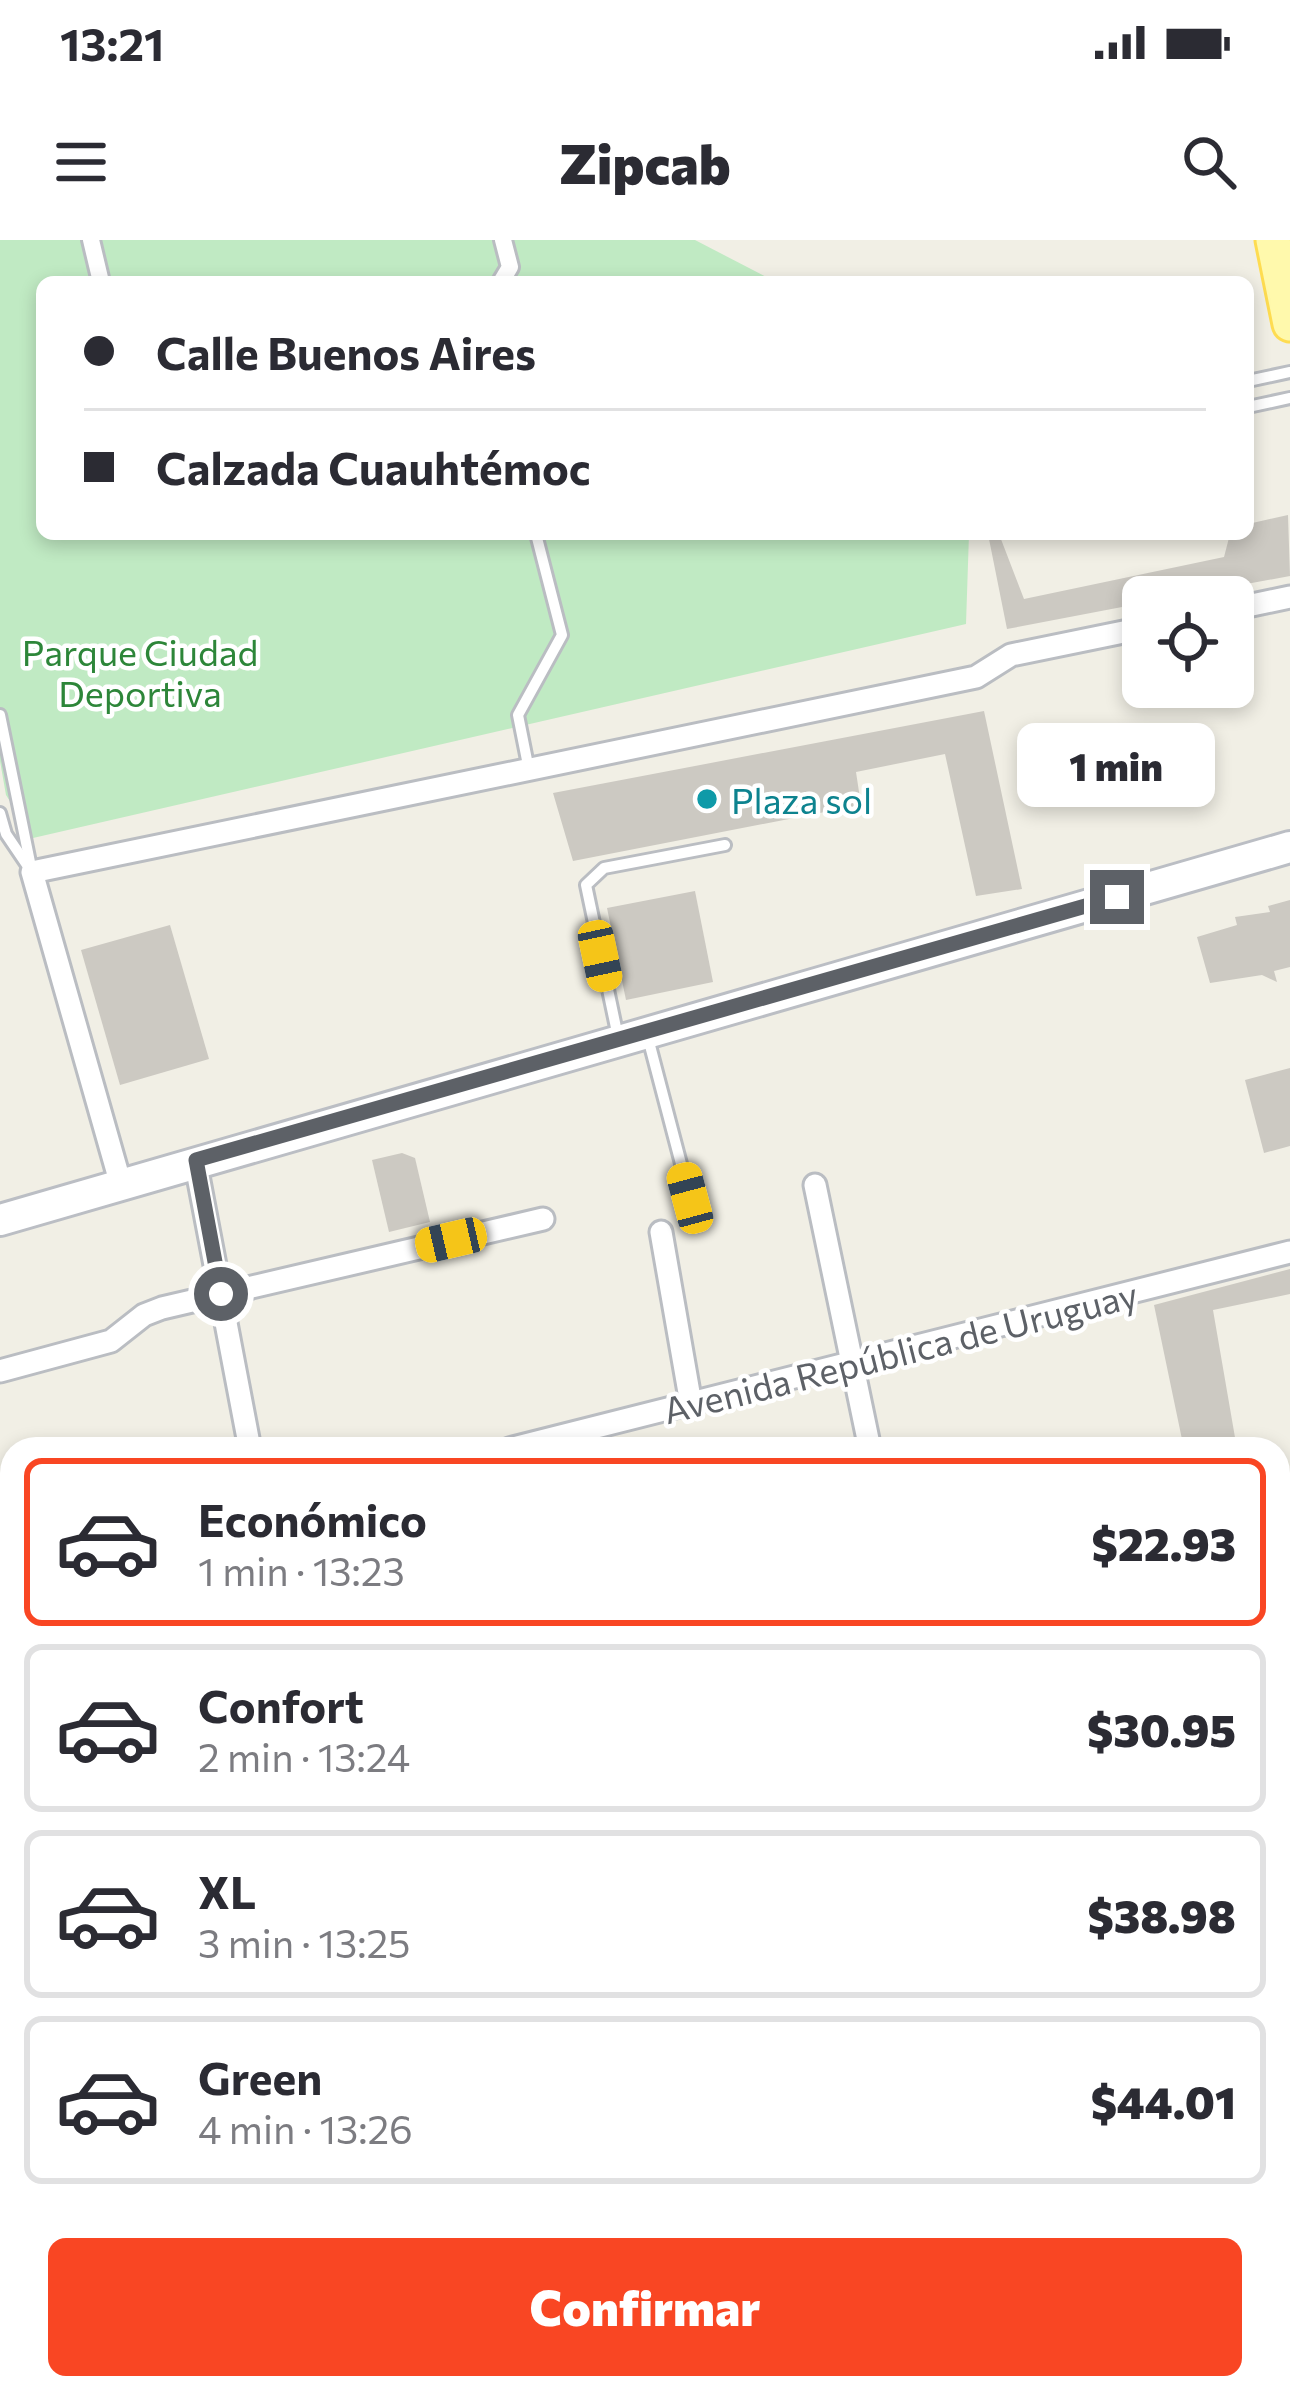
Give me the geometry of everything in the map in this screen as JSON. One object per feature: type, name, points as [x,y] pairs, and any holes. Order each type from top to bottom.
[{"type":"main road","points":[[1273,240],[1290,324]]},
{"type":"main road","points":[[0,1220],[1290,847]]},
{"type":"street","points":[[91,240],[100,276]]},
{"type":"street","points":[[503,240],[510,267],[505,276]]},
{"type":"street","points":[[1254,605],[1290,598]]},
{"type":"street","points":[[121,1185],[32,872],[976,677],[1011,655],[1122,632]]},
{"type":"street","points":[[196,1160],[248,1437]]},
{"type":"street","points":[[815,1185],[868,1437]]},
{"type":"street","points":[[0,1371],[111,1341],[144,1315],[543,1219]]},
{"type":"street","points":[[662,1232],[691,1404]]},
{"type":"street","name":"Avenida República de Uruguay","points":[[558,1437],[1290,1252]]},
{"type":"lane","points":[[1254,380],[1290,372]]},
{"type":"lane","points":[[1254,406],[1290,398]]},
{"type":"lane","points":[[529,770],[518,715],[562,635],[538,540]]},
{"type":"lane","points":[[0,716],[32,872]]},
{"type":"lane","points":[[0,813],[6,834],[32,872]]},
{"type":"lane","points":[[690,1198],[586,885],[604,868],[725,845]]},
{"type":"green space","name":"Parque Ciudad Deportiva","points":[[0,240],[695,240],[764,276],[36,276],[36,540],[969,540],[966,624],[33,838],[6,795],[0,761]]},
{"type":"building","points":[[1288,515],[1290,576],[1254,583],[1254,576],[1134,576],[1224,557],[1228,540],[1254,540],[1254,523]]},
{"type":"building","points":[[989,540],[1001,540],[1024,599],[1122,578],[1122,607],[1007,629]]},
{"type":"building","name":"Plaza sol","points":[[984,711],[1022,889],[976,896],[945,754],[856,772],[861,805],[573,861],[553,793]]},
{"type":"building","points":[[695,891],[713,982],[626,1000],[607,908]]},
{"type":"building","points":[[1290,900],[1290,967],[1274,971],[1277,982],[1262,975],[1210,983],[1197,937],[1237,925],[1235,917],[1270,912],[1268,906]]},
{"type":"building","points":[[170,925],[209,1059],[120,1085],[81,950]]},
{"type":"building","points":[[1290,1068],[1290,1146],[1264,1153],[1245,1080]]},
{"type":"building","points":[[402,1153],[415,1158],[430,1222],[389,1232],[372,1160]]},
{"type":"building","points":[[1290,1269],[1290,1294],[1213,1310],[1235,1437],[1182,1437],[1154,1305]]},
{"type":"place","name":"Plaza sol","points":[[707,799]]},
{"type":"route","points":[[221,1294],[196,1160],[1117,897]]}]
